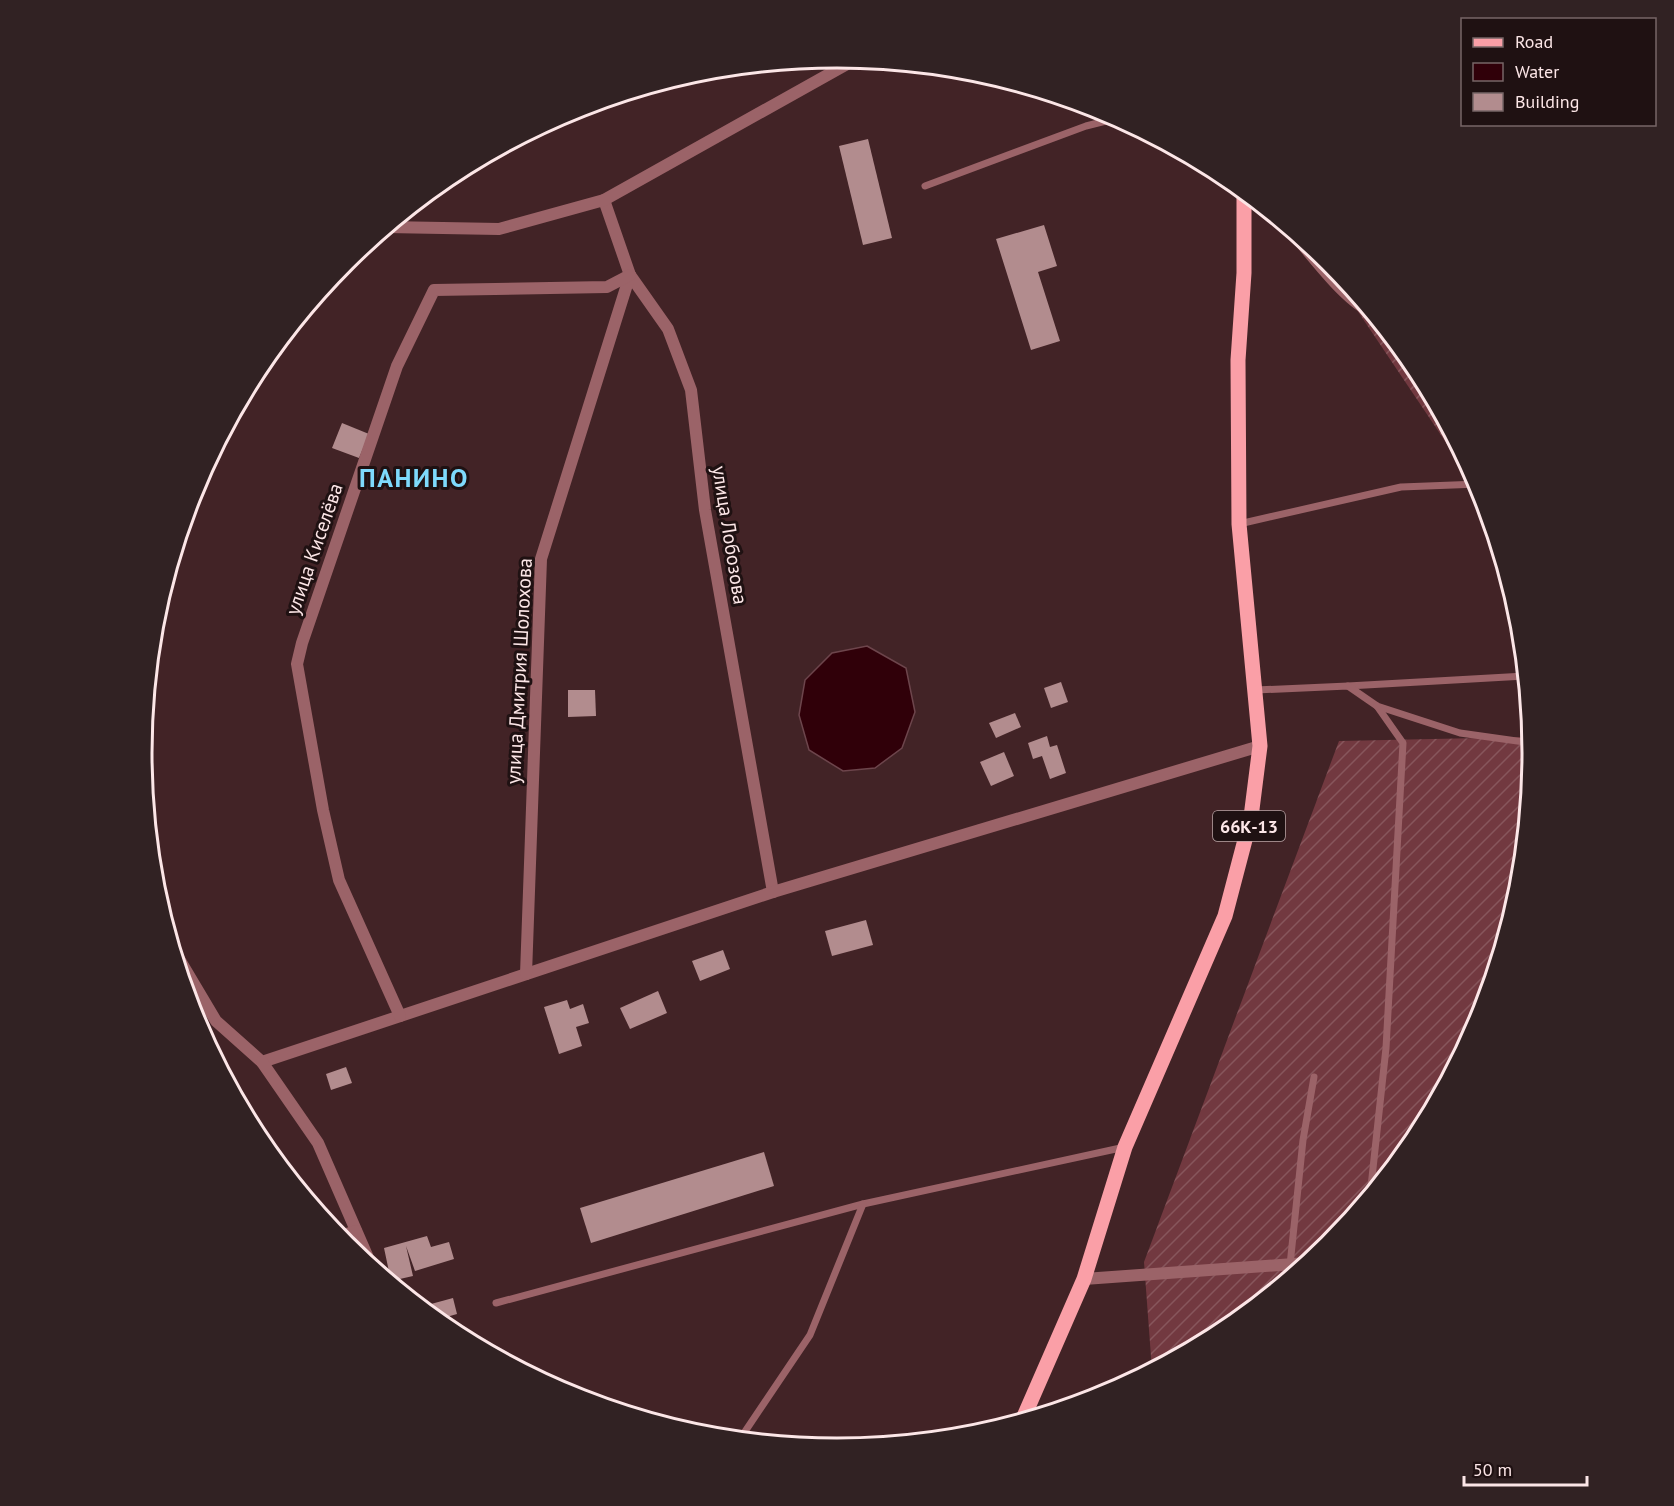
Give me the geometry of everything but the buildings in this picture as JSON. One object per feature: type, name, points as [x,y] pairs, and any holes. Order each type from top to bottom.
[{"type":"main road","name":"66К-13","points":[[1026,1411],[1084,1279],[1125,1147],[1225,916],[1251,817],[1260,746],[1239,524],[1238,360],[1244,273],[1244,202]]},
{"type":"street","points":[[398,227],[499,229],[604,200],[840,68]]},
{"type":"street","name":"улица Лобозова","points":[[604,200],[630,275],[668,329],[692,390],[705,510],[773,892]]},
{"type":"street","name":"улица Дмитрия Шолохова","points":[[526,974],[541,559],[630,275]]},
{"type":"street","name":"улица Киселёва","points":[[400,1016],[339,880],[323,810],[297,664],[302,643],[397,366],[434,290],[607,287],[630,275]]},
{"type":"street","points":[[262,1062],[773,892],[1260,746]]},
{"type":"street","points":[[189,976],[216,1021],[262,1062],[318,1143],[364,1249]]},
{"type":"street","points":[[348,1234],[356,1231]]},
{"type":"street","points":[[1084,1279],[1294,1264]]},
{"type":"lane","points":[[925,186],[1103,122]]},
{"type":"lane","points":[[1318,264],[1352,301]]},
{"type":"lane","points":[[1239,524],[1401,488],[1467,485]]},
{"type":"lane","points":[[1256,690],[1518,676]]},
{"type":"lane","points":[[1348,686],[1377,706],[1460,733],[1522,742]]},
{"type":"lane","points":[[1372,1181],[1386,1048],[1402,743],[1377,706]]},
{"type":"lane","points":[[1290,1264],[1303,1140],[1314,1077]]},
{"type":"lane","points":[[496,1303],[863,1204],[1125,1147]]},
{"type":"lane","points":[[744,1432],[810,1335],[863,1204]]},
{"type":"shaded area","points":[[1348,296],[1407,372],[1431,410],[1453,453]]},
{"type":"shaded area","points":[[1522,737],[1521,798],[1517,842],[1499,930],[1486,973],[1452,1056],[1431,1096],[1381,1170],[1322,1238],[1289,1268],[1218,1323],[1151,1362],[1144,1262],[1339,741]]},
{"type":"water","points":[[867,646],[906,668],[915,712],[902,748],[875,768],[843,771],[809,750],[799,715],[805,680],[832,653]]},
{"type":"district","name":"ПАНИНО","points":[[414,477]]}]
